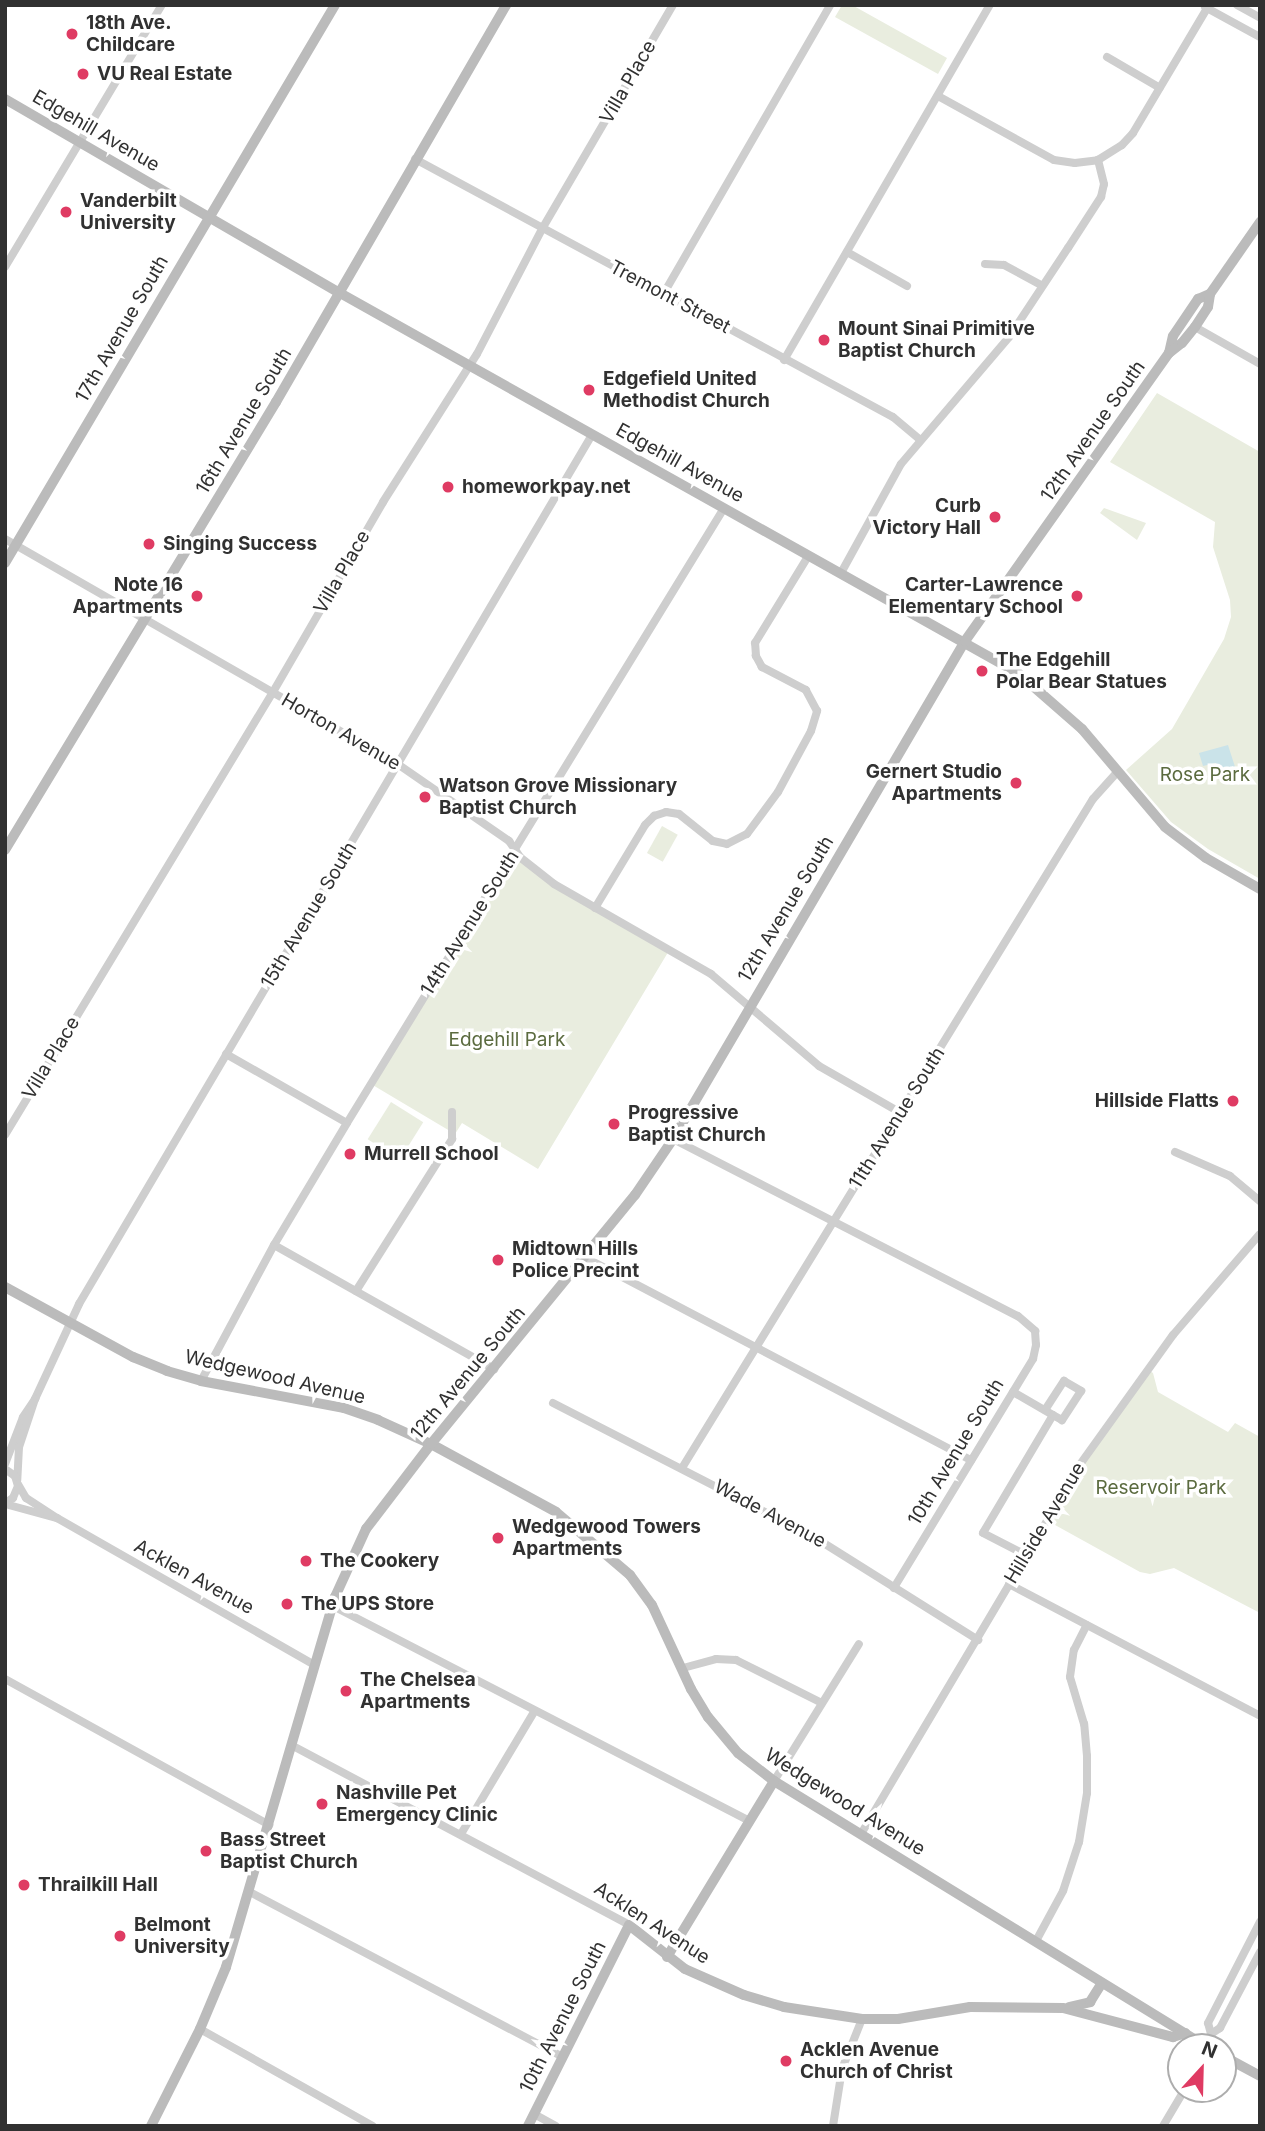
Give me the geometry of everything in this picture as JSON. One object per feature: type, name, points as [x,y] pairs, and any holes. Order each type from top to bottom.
[{"type":"main road","name":"17th Avenue South","points":[[5,563],[10,542],[335,5]]},
{"type":"main road","name":"16th Avenue South","points":[[5,850],[340,293],[506,5]]},
{"type":"main road","name":"Edgehill Avenue","points":[[5,99],[340,293],[1018,673],[1055,702],[1082,729],[1151,813],[1180,839],[1260,888]]},
{"type":"main road","name":"12th Avenue South","points":[[151,2126],[200,2029],[226,1967],[333,1606],[366,1529],[431,1444],[495,1370],[635,1195],[673,1139],[965,641],[1169,353],[1182,344],[1195,327],[1208,307],[1210,294],[1260,222]]},
{"type":"main road","name":"12th Avenue South","points":[[1169,353],[1173,336],[1198,299],[1210,294]]},
{"type":"main road","name":"Wedgewood Avenue","points":[[5,1287],[132,1357],[201,1381],[344,1408],[431,1444],[556,1512],[598,1544],[630,1575],[652,1605],[708,1717],[738,1753],[774,1781],[1183,2033]]},
{"type":"main road","points":[[667,1957],[774,1781]]},
{"type":"main road","name":"Acklen Avenue","points":[[629,1925],[685,1969],[744,1995],[784,2007],[862,2019],[898,2019],[970,2007],[1063,2008],[1167,2035]]},
{"type":"main road","name":"10th Avenue South","points":[[528,2126],[629,1925]]},
{"type":"main road","points":[[1063,2008],[1090,2002],[1102,1983]]},
{"type":"main road","points":[[1237,2064],[1260,2076]]},
{"type":"street","points":[[5,267],[162,5]]},
{"type":"street","name":"Villa Place","points":[[5,1135],[468,364],[542,229],[673,5]]},
{"type":"street","points":[[664,293],[830,5]]},
{"type":"street","points":[[785,360],[989,5]]},
{"type":"street","points":[[1237,5],[1260,18]]},
{"type":"street","points":[[938,96],[1054,160],[1076,163],[1098,160],[1122,145],[1133,133],[1206,6],[1260,37]]},
{"type":"street","points":[[1107,57],[1160,88]]},
{"type":"street","name":"Tremont Street","points":[[415,159],[892,417],[920,440]]},
{"type":"street","points":[[841,573],[901,464],[1009,337],[1101,197],[1104,184],[1098,160]]},
{"type":"street","points":[[847,252],[907,286]]},
{"type":"street","points":[[985,264],[1004,265],[1041,285]]},
{"type":"street","points":[[1195,327],[1260,364]]},
{"type":"street","name":"15th Avenue South","points":[[17,1482],[18,1452],[35,1399],[69,1323],[592,435]]},
{"type":"street","name":"14th Avenue South","points":[[201,1381],[274,1245],[724,508]]},
{"type":"street","name":"Horton Avenue","points":[[10,542],[400,765],[509,841],[521,858],[554,884],[711,974],[819,1066],[901,1113]]},
{"type":"street","points":[[596,908],[645,825],[654,816],[666,812],[679,814],[713,841],[730,844],[750,830],[778,792],[811,731],[817,711],[806,690],[762,667],[756,656],[755,643],[809,555]]},
{"type":"street","name":"11th Avenue South","points":[[682,1468],[1093,799],[1117,772]]},
{"type":"street","points":[[226,1054],[347,1124]]},
{"type":"street","points":[[356,1291],[452,1139],[452,1112]]},
{"type":"street","points":[[673,1139],[832,1222]]},
{"type":"street","points":[[1175,1152],[1230,1176],[1260,1201]]},
{"type":"street","name":"10th Avenue South","points":[[832,1222],[1023,1318],[1035,1331],[1037,1345],[1033,1359],[894,1588]]},
{"type":"street","name":"Hillside Avenue","points":[[861,1834],[1114,1412],[1188,1317],[1260,1234]]},
{"type":"street","points":[[274,1245],[495,1370]]},
{"type":"street","points":[[586,1258],[971,1460]]},
{"type":"street","points":[[1013,1392],[1062,1420],[1081,1391],[1064,1381],[1045,1410]]},
{"type":"street","name":"15th Avenue South","points":[[5,1464],[23,1417],[35,1399]]},
{"type":"street","name":"Wade Avenue","points":[[553,1403],[814,1536],[978,1640]]},
{"type":"street","points":[[1026,1555],[983,1533],[1053,1415]]},
{"type":"street","name":"Acklen Avenue","points":[[5,1469],[26,1498],[57,1518],[315,1665]]},
{"type":"street","points":[[5,1504],[15,1496],[17,1482]]},
{"type":"street","name":"Acklen Avenue","points":[[5,1504],[57,1518]]},
{"type":"street","points":[[1009,1584],[1260,1716]]},
{"type":"street","points":[[333,1606],[749,1822]]},
{"type":"street","points":[[1036,1941],[1063,1891],[1079,1842],[1087,1793],[1084,1724],[1070,1677],[1074,1650],[1087,1625]]},
{"type":"street","points":[[774,1781],[859,1644]]},
{"type":"street","points":[[683,1668],[716,1659],[736,1660],[822,1703]]},
{"type":"street","points":[[5,1679],[269,1825]]},
{"type":"street","points":[[461,1834],[534,1712]]},
{"type":"street","name":"Acklen Avenue","points":[[293,1746],[629,1925]]},
{"type":"street","points":[[248,1891],[563,2057]]},
{"type":"street","points":[[1211,2033],[1208,2023],[1260,1922]]},
{"type":"street","points":[[1212,2033],[1220,2028],[1260,1952]]},
{"type":"street","points":[[833,2126],[842,2068],[862,2019]]},
{"type":"street","points":[[200,2029],[373,2126]]},
{"type":"street","points":[[1163,2126],[1177,2103]]},
{"type":"street","points":[[534,2114],[556,2126]]},
{"type":"green space","points":[[842,5],[852,5],[947,58],[938,74],[835,17]]},
{"type":"green space","name":"Rose Park","points":[[1157,393],[1260,452],[1260,879],[1208,849],[1171,822],[1126,770],[1172,729],[1224,639],[1231,617],[1230,600],[1213,547],[1215,522],[1110,462]]},
{"type":"green space","points":[[1104,508],[1146,523],[1137,540],[1100,513]]},
{"type":"green space","points":[[662,826],[678,835],[663,862],[647,853]]},
{"type":"green space","name":"Edgehill Park","points":[[515,849],[554,884],[670,949],[538,1169],[462,1123],[455,1134],[371,1084]]},
{"type":"green space","points":[[391,1102],[423,1122],[400,1159],[368,1139]]},
{"type":"green space","name":"Reservoir Park","points":[[1147,1369],[1153,1373],[1158,1392],[1228,1432],[1235,1423],[1260,1437],[1260,1613],[1174,1568],[1150,1574],[1140,1572],[1046,1520]]},
{"type":"water","points":[[1228,745],[1237,773],[1219,778],[1216,763],[1203,766],[1199,753]]},
{"type":"place","name":"18th Ave. Childcare","points":[[72,34]]},
{"type":"place","name":"VU Real Estate","points":[[83,74]]},
{"type":"place","name":"Vanderbilt University","points":[[66,212]]},
{"type":"place","name":"Mount Sinai Primitive Baptist Church","points":[[824,340]]},
{"type":"place","name":"Edgefield United Methodist Church","points":[[589,390]]},
{"type":"place","name":"homeworkpay.net","points":[[448,487]]},
{"type":"place","name":"Curb Victory Hall","points":[[995,517]]},
{"type":"place","name":"Singing Success","points":[[149,544]]},
{"type":"place","name":"Note 16 Apartments","points":[[197,596]]},
{"type":"place","name":"Carter-Lawrence Elementary School","points":[[1077,596]]},
{"type":"place","name":"The Edgehill Polar Bear Statues","points":[[982,671]]},
{"type":"place","name":"Gernert Studio Apartments","points":[[1016,783]]},
{"type":"place","name":"Watson Grove Missionary Baptist Church","points":[[425,797]]},
{"type":"place","name":"Hillside Flatts","points":[[1233,1101]]},
{"type":"place","name":"Progressive Baptist Church","points":[[614,1124]]},
{"type":"place","name":"Murrell School","points":[[350,1154]]},
{"type":"place","name":"Midtown Hills Police Precint","points":[[498,1260]]},
{"type":"place","name":"Wedgewood Towers Apartments","points":[[498,1538]]},
{"type":"place","name":"The Cookery","points":[[306,1561]]},
{"type":"place","name":"The UPS Store","points":[[287,1604]]},
{"type":"place","name":"The Chelsea Apartments","points":[[346,1691]]},
{"type":"place","name":"Nashville Pet Emergency Clinic","points":[[322,1804]]},
{"type":"place","name":"Bass Street Baptist Church","points":[[206,1851]]},
{"type":"place","name":"Thrailkill Hall","points":[[24,1885]]},
{"type":"place","name":"Belmont University","points":[[120,1936]]},
{"type":"place","name":"Acklen Avenue Church of Christ","points":[[786,2061]]}]
